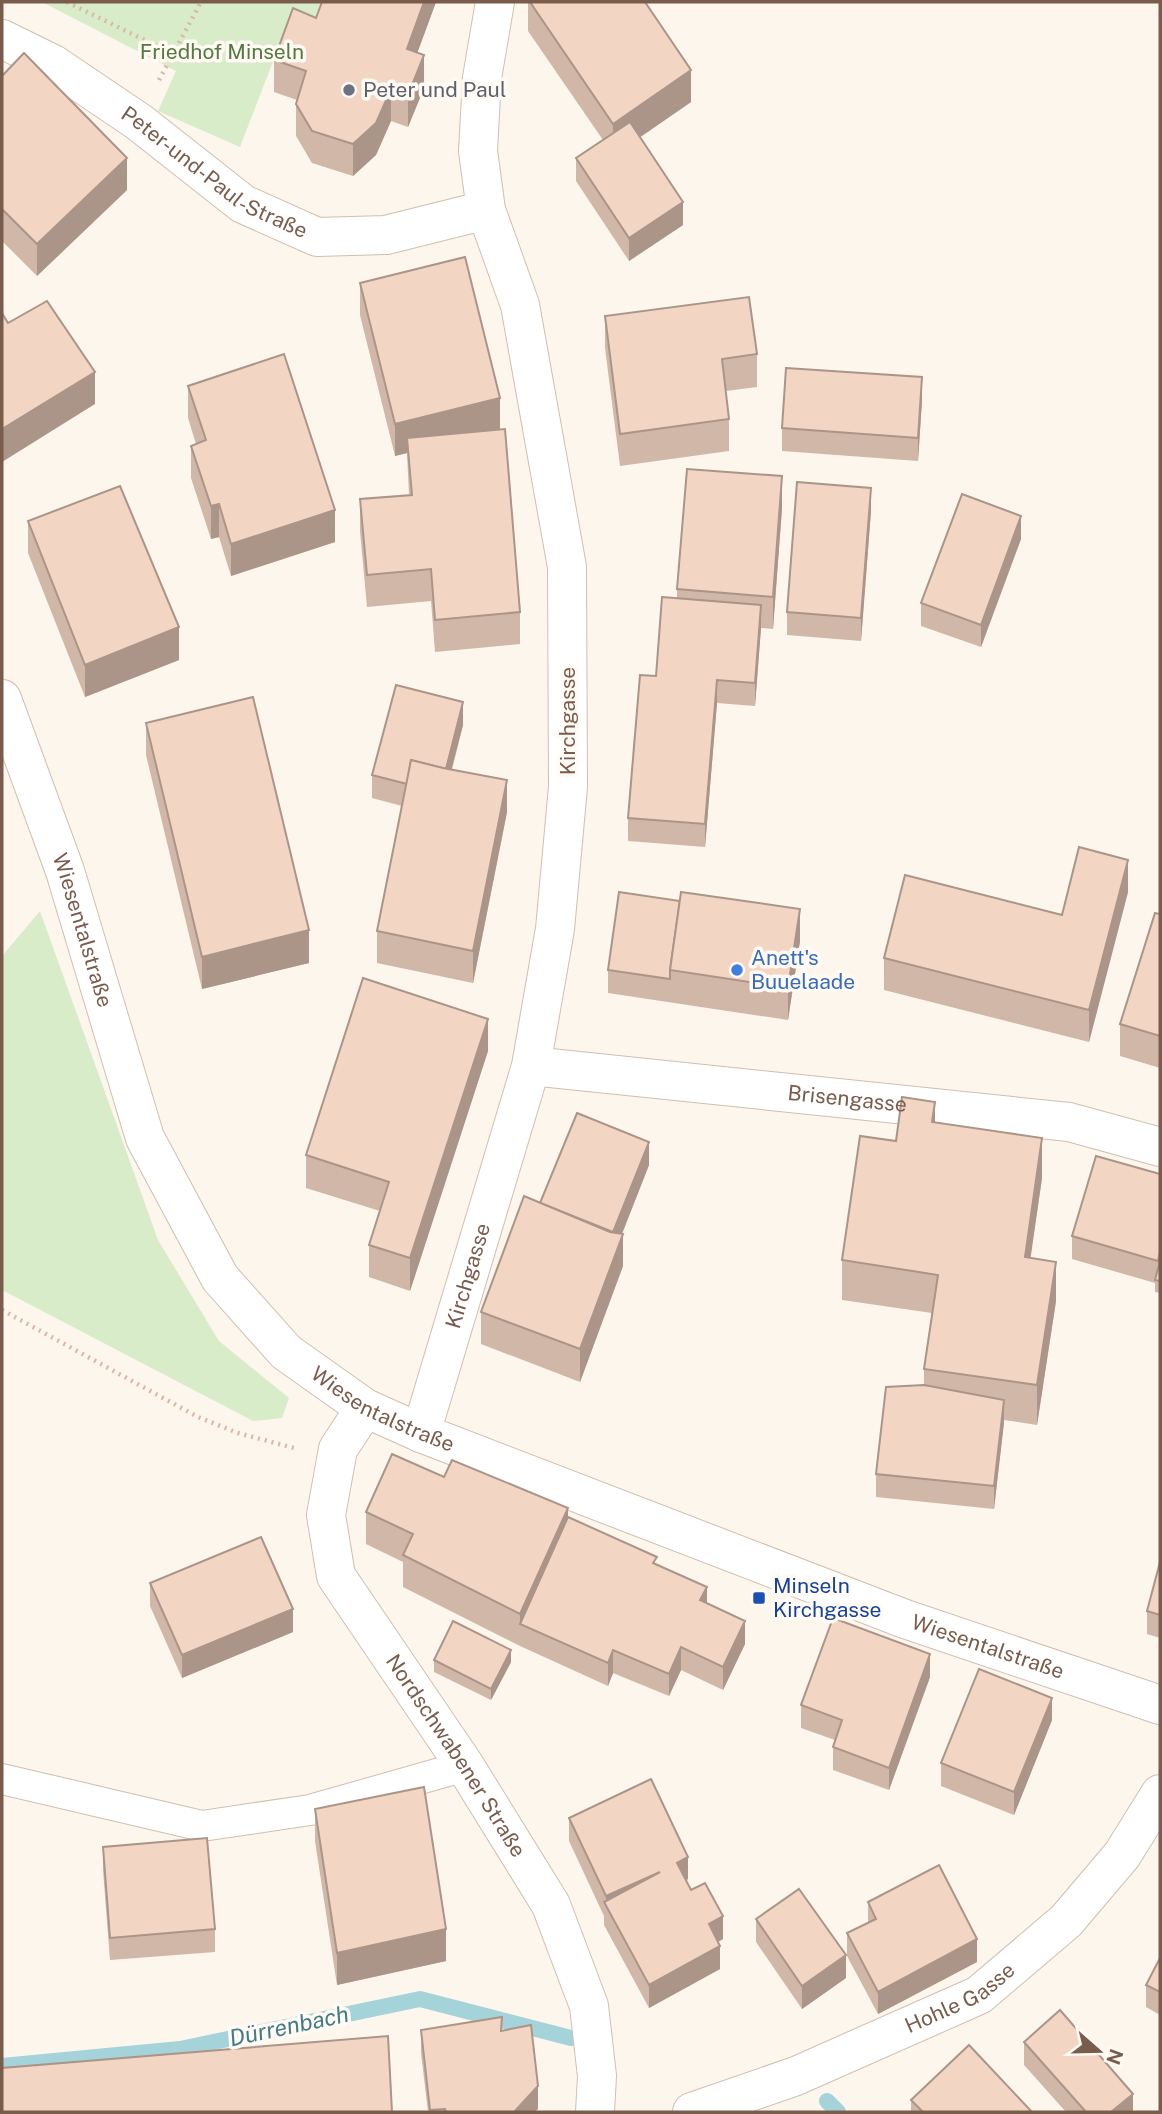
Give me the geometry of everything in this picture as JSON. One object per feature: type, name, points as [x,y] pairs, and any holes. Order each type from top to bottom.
[{"type":"street","name":"Kirchgasse","points":[[421,1433],[531,1066],[555,929],[568,787],[567,567],[520,304],[486,211],[478,151],[482,78],[495,2]]},
{"type":"street","name":"Peter-und-Paul-Straße","points":[[2,39],[53,64],[139,122],[243,204],[317,237],[386,235],[486,211]]},
{"type":"street","name":"Wiesentalstraße","points":[[2,699],[65,872],[145,1138],[220,1278],[286,1352],[365,1408],[421,1433],[905,1619],[1160,1705]]},
{"type":"street","name":"Brisengasse","points":[[531,1066],[1069,1122],[1160,1147]]},
{"type":"street","name":"Nordschwabener Straße","points":[[365,1408],[338,1449],[326,1515],[336,1576],[465,1766],[551,1905],[589,2006],[597,2076],[595,2112]]},
{"type":"street","name":"Hohle Gasse","points":[[692,2112],[796,2076],[979,1995],[1066,1921],[1122,1855],[1160,1794]]},
{"type":"lane","points":[[2,1779],[202,1826],[310,1810],[465,1766]]},
{"type":"path","points":[[66,2],[173,54]]},
{"type":"path","points":[[139,122],[148,100],[201,2]]},
{"type":"path","points":[[2,1310],[198,1418],[288,1448],[338,1449]]},
{"type":"green space","name":"Friedhof Minseln","points":[[42,2],[336,2],[314,46],[284,33],[240,147],[158,111],[176,71]]},
{"type":"green space","points":[[40,911],[158,1240],[219,1341],[289,1398],[282,1418],[253,1421],[2,1290],[2,956]]},
{"type":"building","name":"Peter und Paul","points":[[322,2],[424,2],[407,49],[424,55],[408,95],[391,89],[376,123],[353,144],[312,131],[296,104],[306,71],[274,60],[293,8],[316,18]]},
{"type":"building","points":[[530,2],[645,2],[691,70],[613,124]]},
{"type":"building","points":[[24,53],[127,158],[37,244],[2,209],[2,76]]},
{"type":"building","points":[[630,122],[683,202],[629,238],[576,158]]},
{"type":"building","points":[[465,257],[500,398],[395,424],[360,283]]},
{"type":"building","points":[[749,297],[757,354],[722,359],[729,419],[620,434],[605,316]]},
{"type":"building","points":[[47,301],[95,372],[2,429],[2,313],[8,323]]},
{"type":"building","points":[[284,354],[335,510],[231,544],[219,504],[211,506],[191,446],[206,440],[188,386]]},
{"type":"building","points":[[786,368],[922,377],[918,438],[782,428]]},
{"type":"building","points":[[505,429],[520,612],[435,620],[431,569],[367,575],[360,499],[412,495],[407,438]]},
{"type":"building","points":[[687,469],[782,476],[773,597],[677,589]]},
{"type":"building","points":[[797,482],[871,488],[861,618],[787,612]]},
{"type":"building","points":[[120,486],[179,627],[85,665],[28,521]]},
{"type":"building","points":[[962,494],[1021,516],[981,625],[921,603]]},
{"type":"building","points":[[662,597],[761,605],[755,683],[717,680],[705,824],[628,818],[640,675],[656,676]]},
{"type":"building","points":[[396,685],[463,702],[446,769],[411,760],[407,784],[372,775]]},
{"type":"building","points":[[253,697],[309,930],[202,957],[146,723]]},
{"type":"building","points":[[411,760],[507,780],[473,951],[377,931]]},
{"type":"building","points":[[1079,847],[1128,860],[1089,1010],[884,958],[905,875],[1062,915]]},
{"type":"building","points":[[619,892],[680,901],[670,979],[608,970]]},
{"type":"building","points":[[681,892],[800,909],[788,988],[670,970]]},
{"type":"building","points":[[1155,913],[1160,914],[1160,1036],[1120,1024]]},
{"type":"building","points":[[363,978],[488,1019],[410,1258],[369,1245],[389,1182],[306,1155]]},
{"type":"building","points":[[902,1097],[935,1102],[932,1122],[1042,1138],[1025,1257],[1056,1262],[1037,1385],[924,1369],[938,1275],[842,1260],[860,1136],[896,1141]]},
{"type":"building","points":[[577,1113],[649,1142],[613,1232],[540,1203]]},
{"type":"building","points":[[1096,1156],[1160,1174],[1158,1261],[1072,1236]]},
{"type":"building","points":[[524,1196],[610,1232],[623,1234],[580,1349],[481,1312]]},
{"type":"building","points":[[1160,1261],[1160,1281],[1155,1280]]},
{"type":"building","points":[[924,1385],[1004,1400],[994,1486],[876,1474],[886,1387]]},
{"type":"building","points":[[392,1454],[444,1477],[452,1460],[568,1508],[520,1614],[403,1555],[413,1534],[366,1512]]},
{"type":"building","points":[[568,1517],[657,1557],[653,1563],[707,1587],[700,1600],[745,1621],[723,1667],[681,1647],[669,1674],[613,1650],[608,1663],[520,1624]]},
{"type":"building","points":[[261,1537],[293,1609],[182,1655],[150,1583]]},
{"type":"building","points":[[1160,1562],[1160,1615],[1147,1611]]},
{"type":"building","points":[[833,1618],[930,1654],[889,1768],[833,1747],[842,1720],[801,1705]]},
{"type":"building","points":[[453,1621],[511,1650],[491,1689],[434,1660]]},
{"type":"building","points":[[979,1669],[1052,1698],[1014,1792],[941,1763]]},
{"type":"building","points":[[651,1779],[688,1857],[677,1863],[691,1890],[705,1883],[723,1916],[709,1924],[720,1946],[649,1985],[604,1902],[660,1872],[606,1896],[569,1818]]},
{"type":"building","points":[[424,1787],[446,1929],[337,1953],[315,1809]]},
{"type":"building","points":[[207,1838],[215,1929],[110,1938],[103,1847]]},
{"type":"building","points":[[939,1865],[977,1939],[878,1992],[847,1933],[876,1919],[868,1902]]},
{"type":"building","points":[[799,1889],[846,1955],[802,1986],[756,1919]]},
{"type":"building","points":[[1160,1958],[1160,1992],[1146,1985]]},
{"type":"building","points":[[1060,2010],[1133,2094],[1111,2112],[1086,2112],[1024,2042]]},
{"type":"building","points":[[502,2017],[501,2031],[531,2025],[538,2086],[514,2112],[430,2110],[421,2030]]},
{"type":"building","points":[[388,2036],[392,2112],[2,2112],[2,2068]]},
{"type":"building","points":[[969,2045],[1032,2112],[923,2112],[911,2100]]},
{"type":"waterway","name":"Dürrenbach","points":[[2,2066],[180,2049],[420,1999],[571,2038]]},
{"type":"waterway","name":"Dürrenbach","points":[[827,2101],[838,2112]]},
{"type":"place","name":"Peter und Paul","points":[[349,90]]},
{"type":"place","name":"Anett's Buuelaade","points":[[737,970]]},
{"type":"place","name":"Minseln Kirchgasse","points":[[759,1598]]}]
